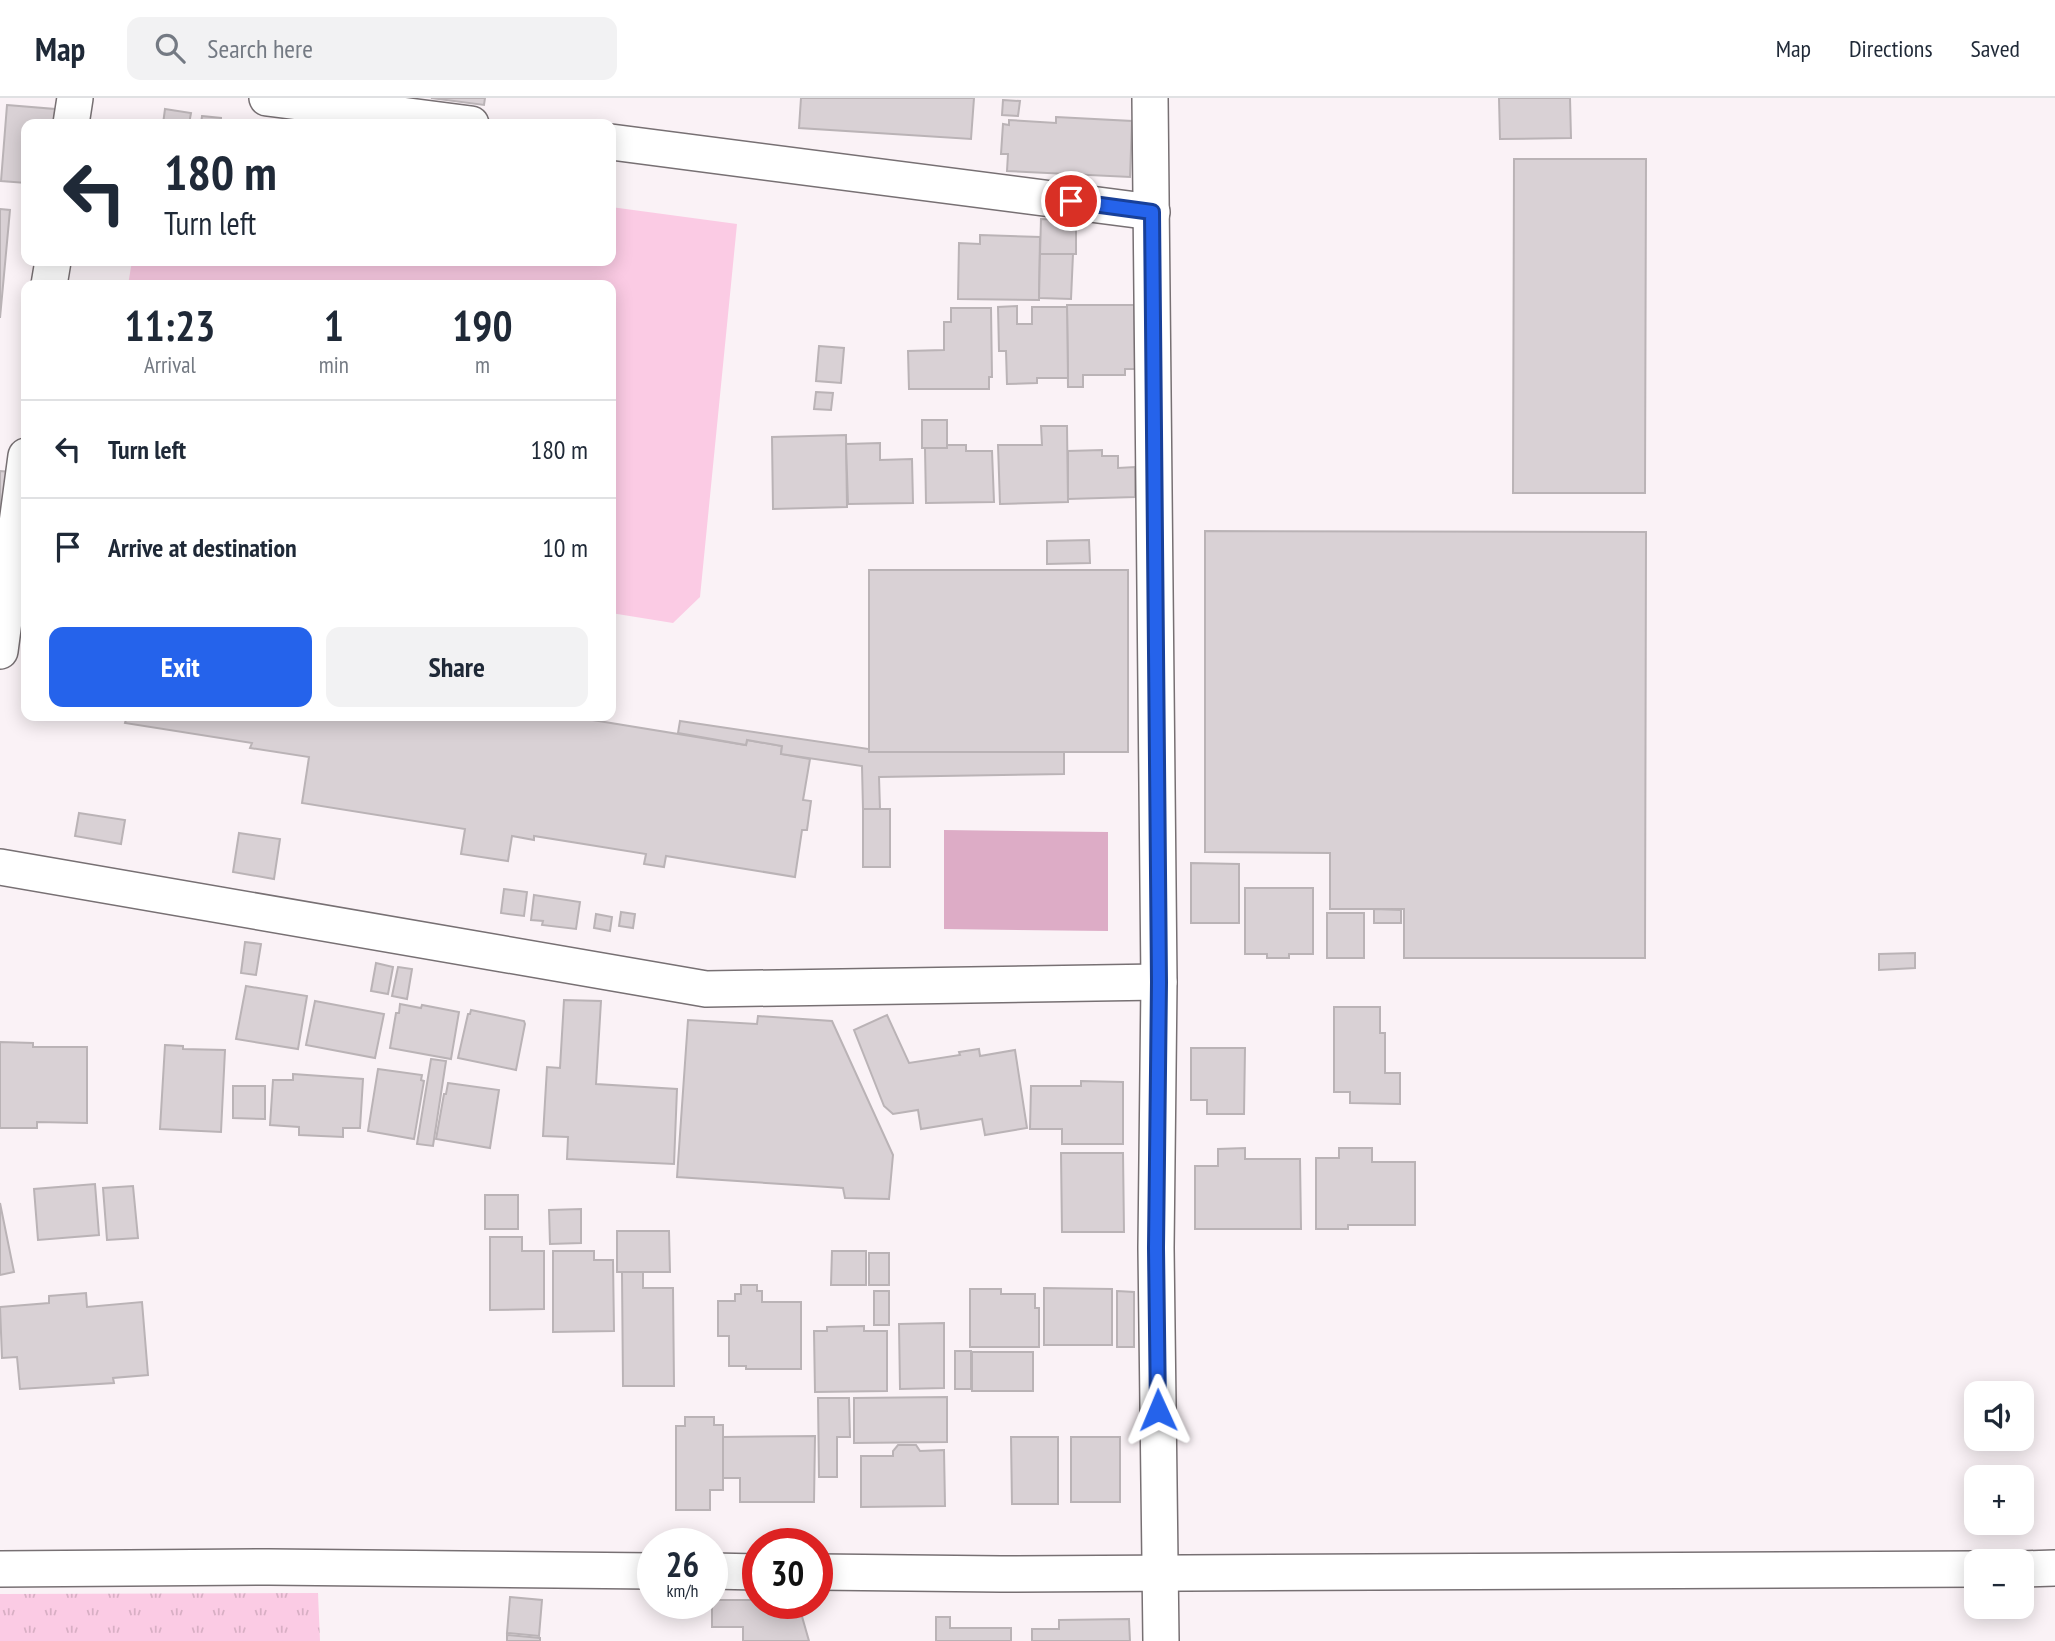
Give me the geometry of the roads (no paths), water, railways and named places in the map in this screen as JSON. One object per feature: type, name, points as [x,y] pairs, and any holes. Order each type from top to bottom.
[{"type":"street","points":[[72,119],[75,98]]},
{"type":"street","points":[[267,98],[432,119]]},
{"type":"street","points":[[1150,98],[1159,982],[1156,1248],[1161,1641]]},
{"type":"street","points":[[616,143],[1152,212]]},
{"type":"street","points":[[0,651],[21,494]]},
{"type":"street","points":[[0,867],[706,989],[1159,982]]},
{"type":"street","points":[[0,1570],[269,1567],[637,1571]]},
{"type":"street","points":[[2034,1569],[2055,1568]]},
{"type":"street","points":[[833,1572],[1964,1569]]}]
